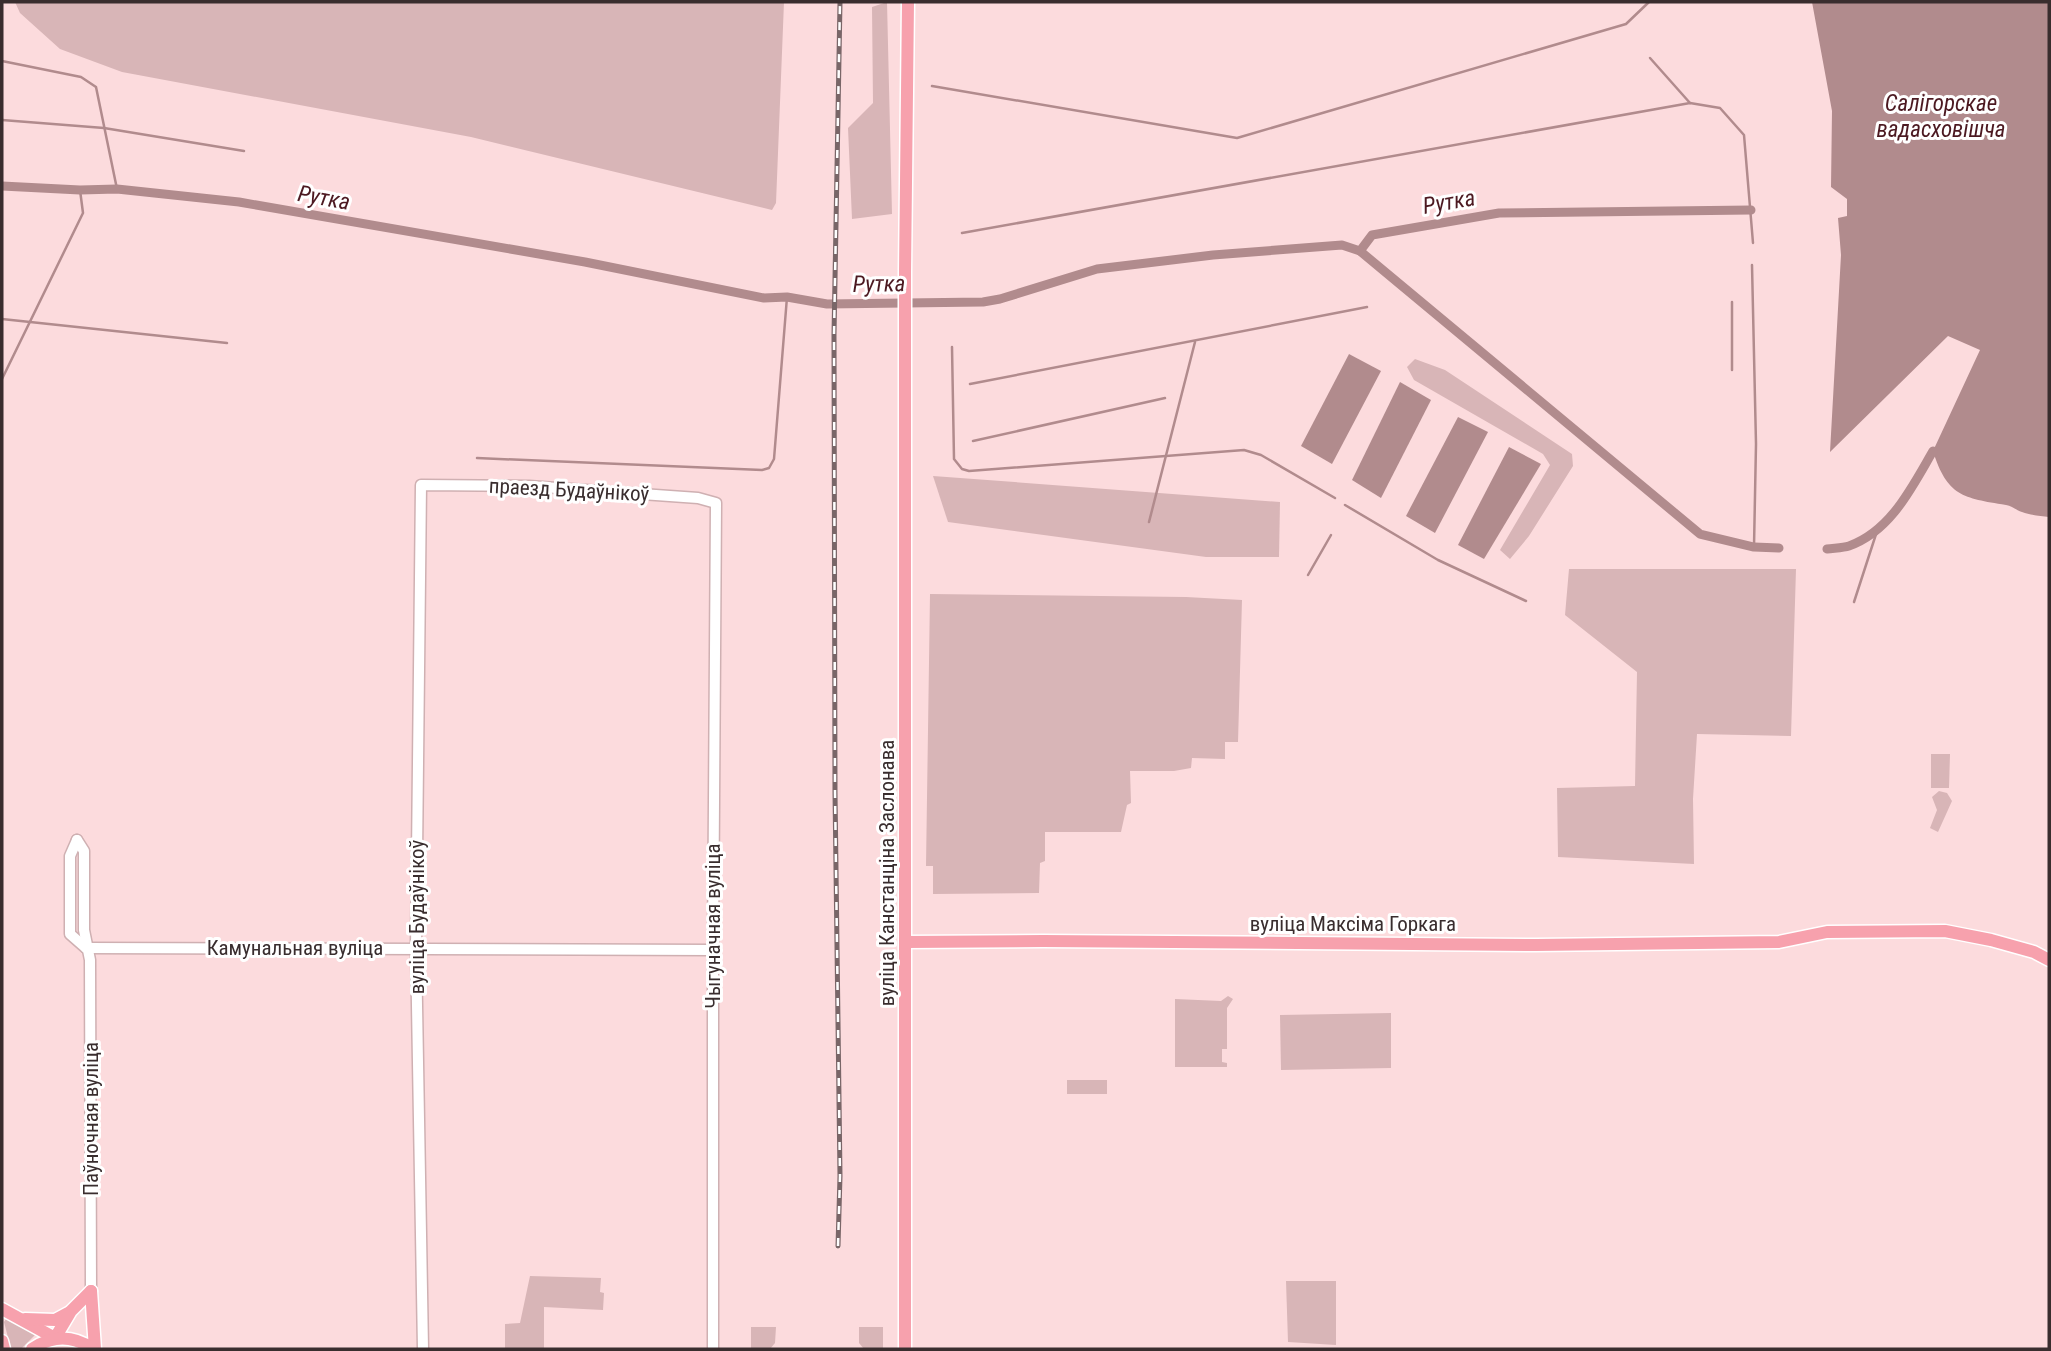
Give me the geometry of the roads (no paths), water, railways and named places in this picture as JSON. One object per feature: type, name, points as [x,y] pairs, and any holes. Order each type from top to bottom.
[{"type":"main road","name":"вуліца Канстанціна Заслонава","points":[[905,1349],[905,272],[908,2]]},
{"type":"main road","name":"вуліца Максіма Горкага","points":[[906,942],[1043,940],[1536,945],[1779,942],[1827,932],[1944,931],[1992,940],[2034,952],[2049,960]]},
{"type":"main road","points":[[55,1338],[71,1311],[91,1290]]},
{"type":"main road","points":[[91,1290],[94,1349]]},
{"type":"main road","points":[[2,1309],[55,1338]]},
{"type":"main road","points":[[22,1319],[55,1320],[71,1311]]},
{"type":"main road","points":[[32,1349],[55,1338],[70,1338],[94,1349]]},
{"type":"main road","points":[[2,1341],[4,1349]]},
{"type":"street","name":"праезд Будаўнікоў","points":[[421,485],[530,486],[698,498],[716,503]]},
{"type":"street","name":"вуліца Будаўнікоў","points":[[421,485],[416,948],[423,1349]]},
{"type":"street","name":"Чыгуначная вуліца","points":[[713,1349],[716,503]]},
{"type":"street","name":"Паўночная вуліца","points":[[86,948],[69,934],[70,856],[77,840],[84,851],[83,930],[90,960],[91,1290]]},
{"type":"street","name":"Камунальная вуліца","points":[[86,948],[713,950]]},
{"type":"water","name":"Салігорскае вадасховішча","points":[[1812,2],[2049,2],[2049,517],[2028,514],[2008,506],[1968,497],[1951,486],[1944,477],[1933,451],[1980,350],[1948,336],[1830,452],[1841,255],[1838,218],[1847,216],[1847,199],[1831,187],[1832,111]]},
{"type":"water","points":[[1349,354],[1381,371],[1332,464],[1301,446]]},
{"type":"water","points":[[1400,382],[1431,400],[1381,498],[1352,480]]},
{"type":"water","points":[[1458,417],[1488,432],[1435,533],[1406,516]]},
{"type":"water","points":[[1509,447],[1541,464],[1484,559],[1458,545]]},
{"type":"waterway","points":[[932,86],[1237,138],[1626,24],[1649,2]]},
{"type":"waterway","points":[[1650,58],[1690,103]]},
{"type":"waterway","points":[[2,61],[81,77],[96,87],[117,189]]},
{"type":"waterway","points":[[962,233],[1690,103],[1720,108],[1744,135],[1753,243]]},
{"type":"waterway","points":[[2,120],[104,128],[244,151]]},
{"type":"waterway","name":"Рутка","points":[[2,186],[117,189],[239,202],[585,262],[764,298],[787,297],[827,304],[983,302],[1097,269],[1213,255],[1342,245],[1360,251],[1372,235],[1499,213],[1751,210]]},
{"type":"waterway","points":[[2,379],[83,213],[80,190]]},
{"type":"waterway","points":[[1360,251],[1700,534],[1754,547],[1779,548]]},
{"type":"waterway","points":[[1752,265],[1756,444],[1754,547]]},
{"type":"waterway","points":[[477,458],[762,470],[769,468],[774,459],[787,297]]},
{"type":"waterway","points":[[1732,302],[1732,370]]},
{"type":"waterway","points":[[970,384],[1367,307]]},
{"type":"waterway","points":[[2,319],[227,343]]},
{"type":"waterway","points":[[1149,522],[1195,342]]},
{"type":"waterway","points":[[952,347],[954,459],[962,469],[969,471],[1244,450],[1261,455],[1335,498]]},
{"type":"waterway","points":[[973,441],[1165,398]]},
{"type":"waterway","points":[[1827,549],[1849,546],[1877,530],[1899,506],[1933,451]]},
{"type":"waterway","points":[[1345,505],[1438,560],[1526,601]]},
{"type":"waterway","points":[[1854,602],[1878,528]]},
{"type":"waterway","points":[[1308,575],[1331,535]]},
{"type":"railway","points":[[838,1246],[840,1176],[835,792],[834,335],[840,2]]}]
